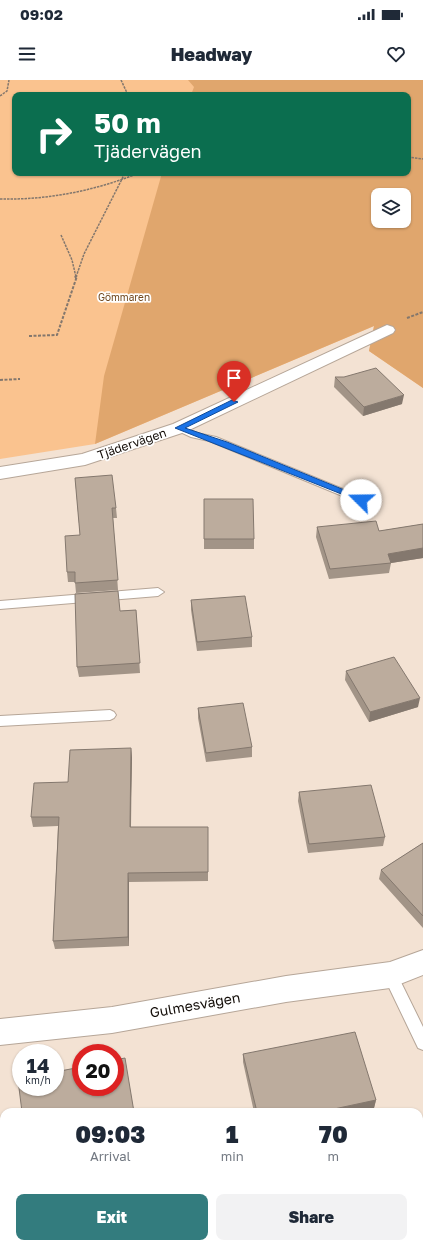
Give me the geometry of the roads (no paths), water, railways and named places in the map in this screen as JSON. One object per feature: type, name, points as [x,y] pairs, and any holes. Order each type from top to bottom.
[{"type":"street","name":"Tjädervägen","points":[[0,473],[85,459],[179,428],[388,330]]},
{"type":"street","name":"Gulmesvägen","points":[[0,1032],[112,1020],[286,989],[390,975],[423,962]]},
{"type":"lane","points":[[179,428],[194,435],[212,439],[361,500]]},
{"type":"lane","points":[[0,605],[158,592]]},
{"type":"lane","points":[[0,722],[110,715]]},
{"type":"lane","points":[[390,975],[423,1043]]},
{"type":"park label","name":"Gömmaren","points":[[124,297]]}]
